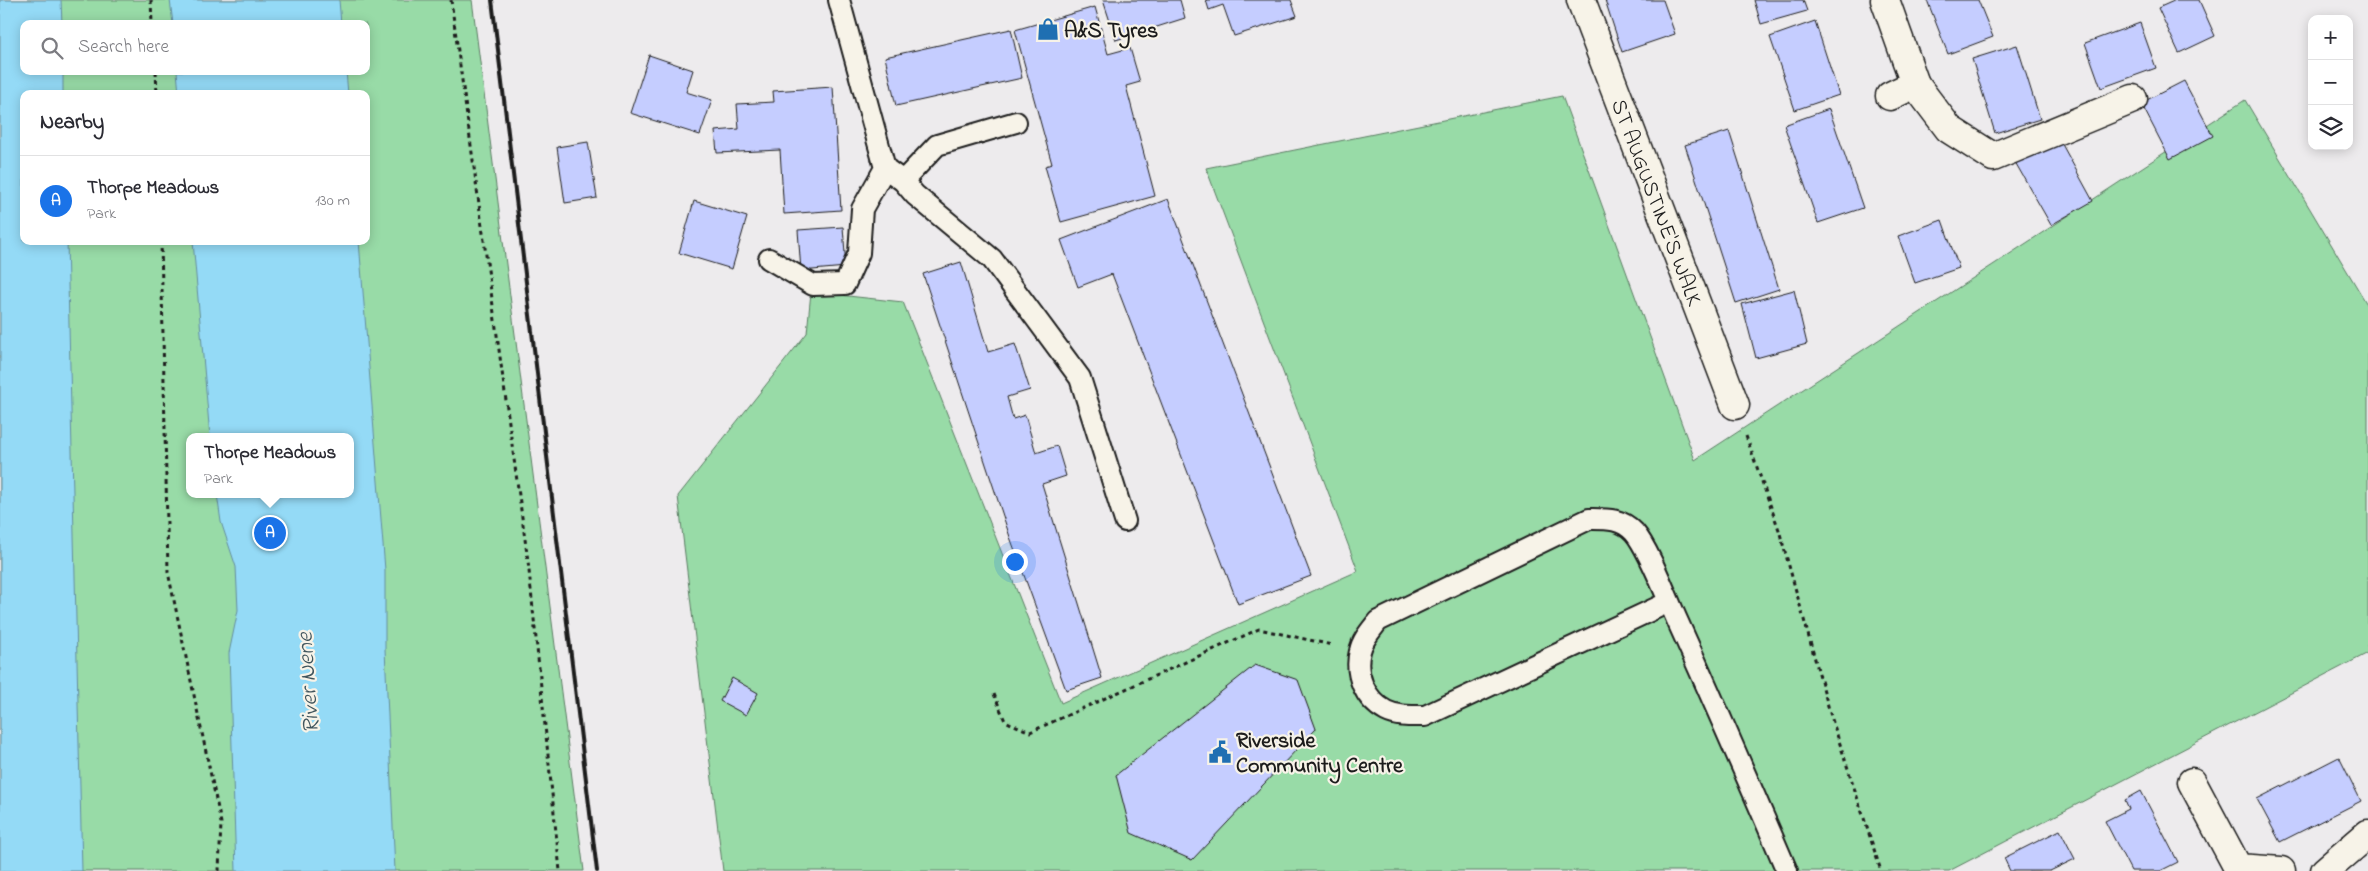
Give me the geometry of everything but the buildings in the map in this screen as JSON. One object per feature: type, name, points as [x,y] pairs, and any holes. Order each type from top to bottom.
[{"type":"street","name":"ST AUGUSTINE'S WALK","points":[[1581,0],[1735,405]]},
{"type":"street","points":[[1885,0],[1915,84],[1948,129],[1993,157],[2133,99]]},
{"type":"street","points":[[1890,96],[1915,84]]},
{"type":"street","points":[[2192,782],[2238,868],[2281,871]]},
{"type":"street","points":[[2326,871],[2368,834]]},
{"type":"lane","points":[[839,0],[885,168],[904,181],[915,195],[992,259],[1080,378],[1125,521]]},
{"type":"lane","points":[[904,181],[937,145],[1016,122]]},
{"type":"lane","points":[[769,259],[813,285],[845,284],[859,253],[862,209],[885,168]]},
{"type":"lane","points":[[1669,602],[1424,716],[1403,716],[1387,711],[1372,700],[1361,684],[1360,651],[1367,635],[1378,621],[1589,519],[1614,518],[1634,532],[1646,552],[1669,602],[1734,745],[1787,871]]},
{"type":"path","points":[[151,0],[152,20]]},
{"type":"path","points":[[452,0],[528,561],[560,871]]},
{"type":"path","points":[[156,75],[158,90]]},
{"type":"path","points":[[161,245],[168,572],[221,823],[219,871]]},
{"type":"path","points":[[1735,405],[1779,530],[1830,713],[1882,871]]},
{"type":"path","points":[[994,694],[1004,721],[1030,732],[1259,629],[1360,651]]},
{"type":"green space","points":[[0,0],[472,0],[584,871],[0,871]]},
{"type":"green space","points":[[1562,96],[1695,460],[2245,100],[2368,306],[2368,653],[1949,871],[723,871],[678,496],[807,333],[811,292],[903,302],[1061,703],[1358,571],[1206,168]]},
{"type":"water","points":[[0,0],[61,0],[62,20],[20,20],[20,75],[63,75],[63,90],[20,90],[20,245],[67,245],[82,871],[0,871]]},
{"type":"water","points":[[170,0],[339,0],[341,20],[172,20]]},
{"type":"water","points":[[177,75],[346,75],[348,90],[179,90]]},
{"type":"water","name":"River Nene","points":[[193,245],[359,245],[385,570],[385,649],[395,871],[236,871],[229,653],[238,610],[236,567],[221,522],[218,498],[354,498],[354,433],[210,433]]},
{"type":"railway","points":[[492,0],[597,871]]},
{"type":"place","name":"A&S Tyres","points":[[1048,29]]},
{"type":"place","name":"Thorpe Meadows","points":[[270,533]]},
{"type":"place","name":"Riverside Community Centre","points":[[1220,752]]}]
